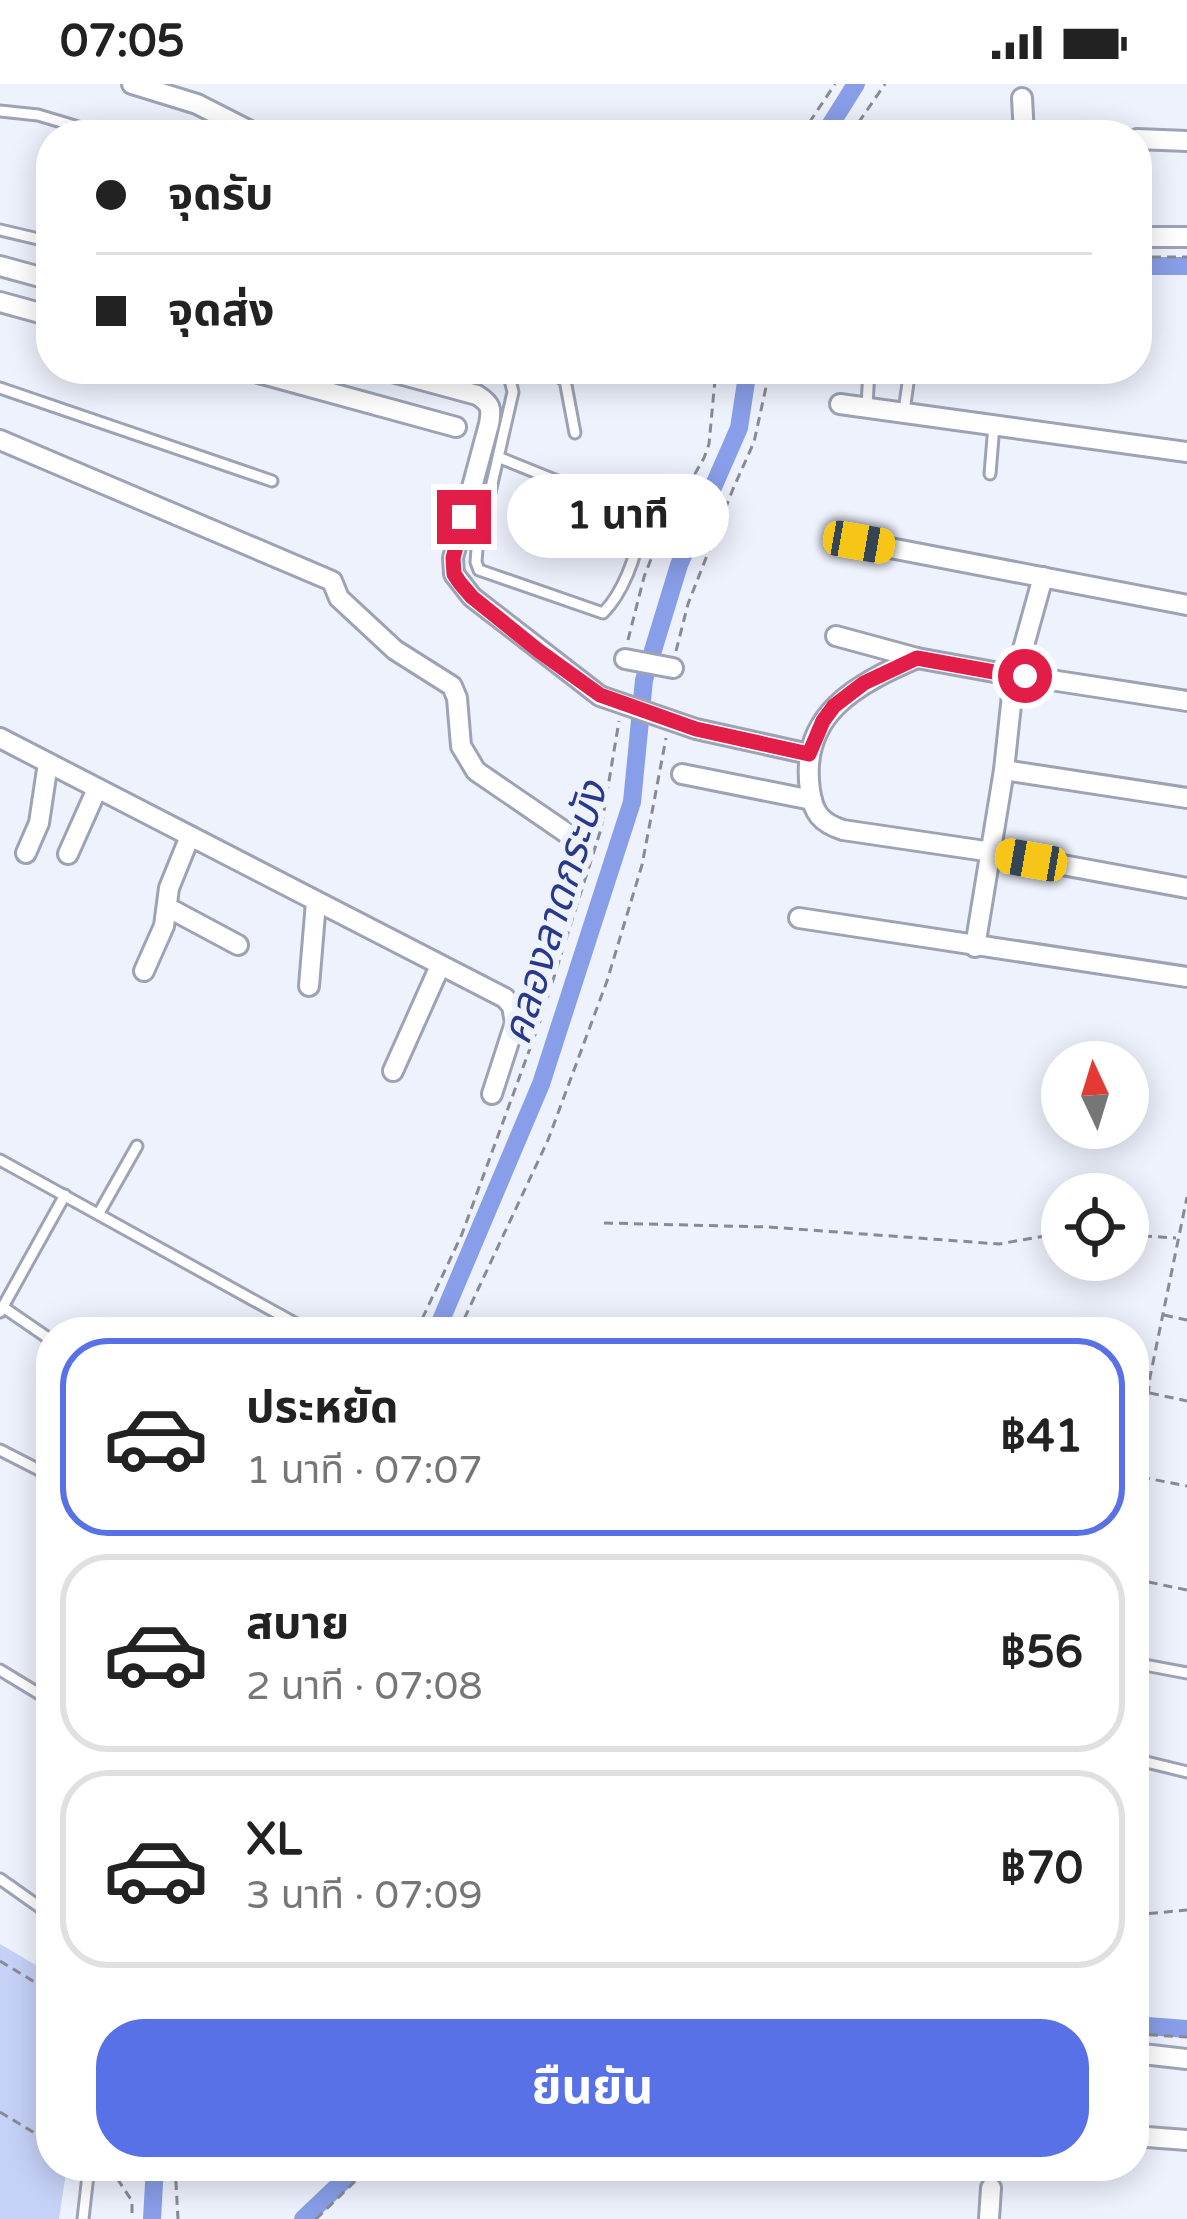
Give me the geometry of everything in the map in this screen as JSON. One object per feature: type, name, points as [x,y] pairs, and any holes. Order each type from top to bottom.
[{"type":"street","points":[[131,84],[197,104],[228,120]]},
{"type":"street","points":[[1022,98],[1023,120]]},
{"type":"street","points":[[1152,140],[1187,141]]},
{"type":"street","points":[[1152,237],[1187,237]]},
{"type":"street","points":[[0,266],[36,276]]},
{"type":"street","points":[[0,302],[36,312]]},
{"type":"street","points":[[299,384],[456,427]]},
{"type":"street","points":[[436,384],[477,395],[492,411],[453,558],[454,574],[472,597],[600,695],[696,729],[809,754]]},
{"type":"street","points":[[840,404],[1187,452]]},
{"type":"street","points":[[0,440],[332,581],[339,598],[395,650],[452,686],[461,746],[476,771],[565,832]]},
{"type":"street","points":[[859,542],[1187,605]]},
{"type":"street","points":[[975,946],[1015,676],[1043,577]]},
{"type":"street","points":[[836,636],[917,658],[1187,701]]},
{"type":"street","points":[[917,658],[864,683],[823,721],[809,754],[812,800],[820,819],[843,830],[1187,888]]},
{"type":"street","points":[[628,660],[671,668]]},
{"type":"street","points":[[0,738],[506,998],[515,1023],[492,1094]]},
{"type":"street","points":[[26,853],[39,823],[48,764]]},
{"type":"street","points":[[1004,770],[1187,798]]},
{"type":"street","points":[[682,773],[812,800]]},
{"type":"street","points":[[68,854],[97,789]]},
{"type":"street","points":[[144,971],[164,926],[170,888],[190,836]]},
{"type":"street","points":[[309,986],[316,902]]},
{"type":"street","points":[[167,907],[238,945]]},
{"type":"street","points":[[799,918],[1187,977]]},
{"type":"street","points":[[393,1070],[440,966]]},
{"type":"street","points":[[1149,2055],[1187,2059]]},
{"type":"street","points":[[1149,2137],[1187,2140]]},
{"type":"street","points":[[988,2219],[991,2188]]},
{"type":"lane","points":[[0,111],[55,120]]},
{"type":"lane","points":[[0,230],[36,238]]},
{"type":"lane","points":[[498,458],[629,510],[637,520],[628,572],[603,614],[479,570],[478,549],[512,384]]},
{"type":"lane","points":[[566,384],[575,433]]},
{"type":"lane","points":[[867,407],[868,384]]},
{"type":"lane","points":[[904,412],[908,384]]},
{"type":"lane","points":[[0,388],[272,481]]},
{"type":"lane","points":[[991,474],[994,425]]},
{"type":"lane","points":[[99,1213],[137,1146]]},
{"type":"lane","points":[[0,1160],[278,1317]]},
{"type":"lane","points":[[36,1331],[2,1310],[65,1195]]},
{"type":"lane","points":[[0,1450],[36,1468]]},
{"type":"lane","points":[[1149,1666],[1187,1673]]},
{"type":"lane","points":[[0,1670],[36,1692]]},
{"type":"lane","points":[[1149,1763],[1187,1772]]},
{"type":"lane","points":[[0,1879],[36,1905]]},
{"type":"lane","points":[[83,2219],[87,2181]]},
{"type":"path","points":[[811,120],[835,84]]},
{"type":"path","points":[[860,120],[885,84]]},
{"type":"path","points":[[1152,257],[1187,257]]},
{"type":"path","points":[[628,660],[632,618],[662,531],[709,444],[715,384]]},
{"type":"path","points":[[671,668],[688,604],[754,442],[767,384]]},
{"type":"path","points":[[423,1317],[462,1234],[540,1021],[602,829],[619,724]]},
{"type":"path","points":[[465,1317],[548,1139],[607,981],[642,865],[667,730]]},
{"type":"path","points":[[1149,1387],[1187,1197]]},
{"type":"path","points":[[604,1223],[769,1227],[1000,1244],[1041,1237]]},
{"type":"path","points":[[1149,1236],[1178,1238]]},
{"type":"path","points":[[1162,1314],[1187,1320]]},
{"type":"path","points":[[1149,1393],[1187,1401]]},
{"type":"path","points":[[1149,1479],[1187,1486]]},
{"type":"path","points":[[1149,1582],[1187,1590]]},
{"type":"path","points":[[1149,1914],[1187,1910]]},
{"type":"path","points":[[0,1961],[36,1983]]},
{"type":"path","points":[[1149,2034],[1187,2037]]},
{"type":"path","points":[[0,2112],[36,2134]]},
{"type":"path","points":[[118,2181],[131,2201],[132,2219]]},
{"type":"path","points":[[176,2181],[178,2219]]},
{"type":"path","points":[[316,2219],[355,2181]]},
{"type":"shaded area","points":[[0,1944],[36,1965],[36,2181],[65,2181],[59,2219],[0,2219]]},
{"type":"waterway","name":"คลองลาดกระบัง","points":[[833,120],[856,84]]},
{"type":"waterway","points":[[1152,266],[1187,266]]},
{"type":"waterway","name":"คลองลาดกระบัง","points":[[442,1317],[541,1084],[632,802],[644,680],[679,565],[739,428],[746,384]]},
{"type":"waterway","points":[[1149,2026],[1187,2029]]},
{"type":"waterway","name":"คลองลาดกระบัง","points":[[152,2219],[154,2181]]},
{"type":"waterway","points":[[303,2219],[343,2181]]},
{"type":"route","points":[[464,517],[453,558],[454,574],[472,597],[600,695],[696,729],[809,754],[834,706],[864,683],[917,658],[1005,674],[1018,667],[1025,676]]}]
